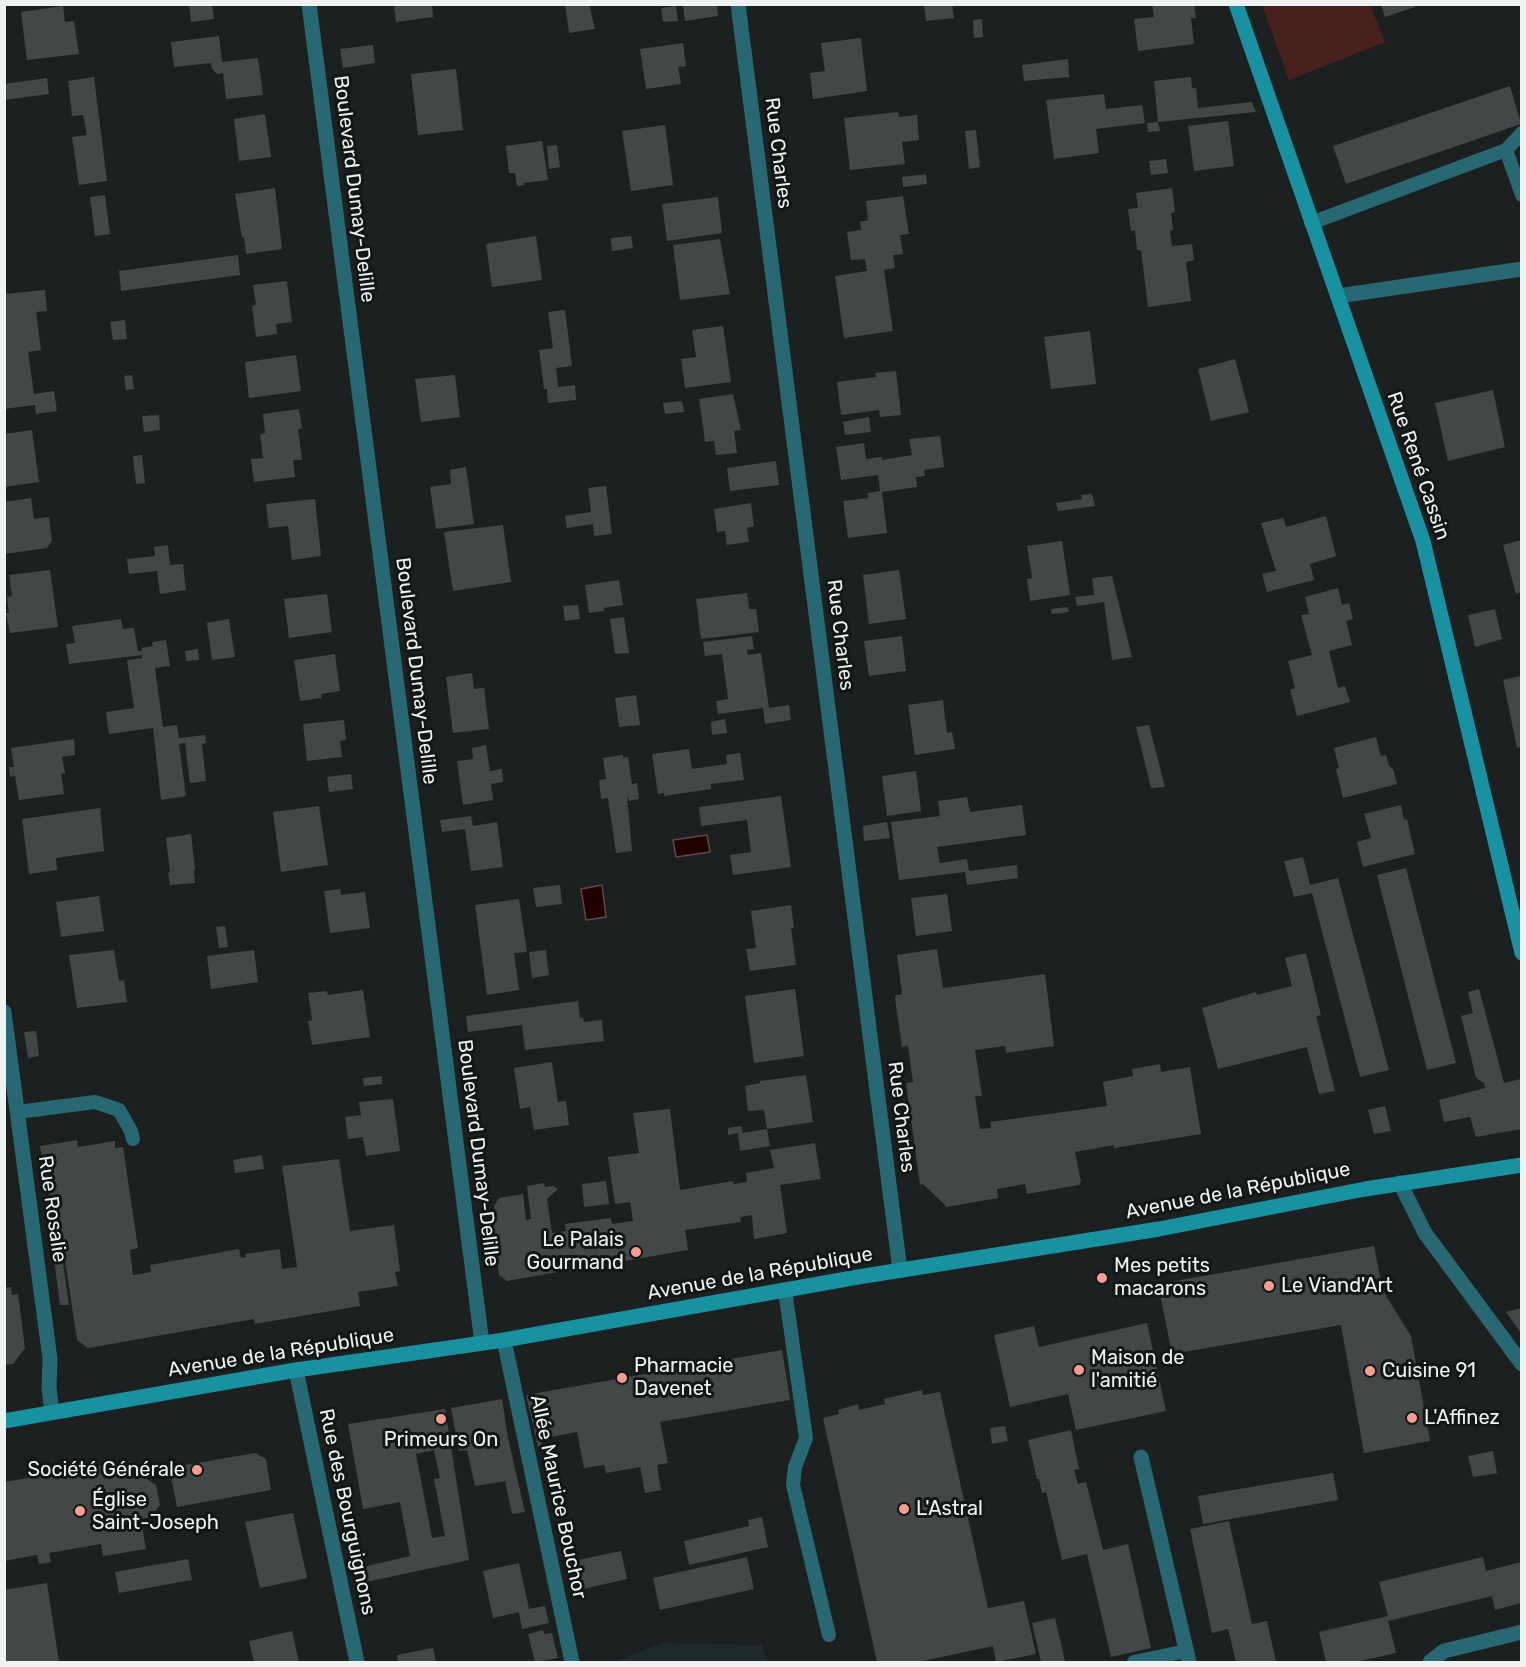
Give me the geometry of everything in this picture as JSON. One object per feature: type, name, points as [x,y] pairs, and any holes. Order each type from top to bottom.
[{"type":"main road","name":"Rue René Cassin","points":[[1236,4],[1423,541],[1521,954]]},
{"type":"main road","name":"Avenue de la République","points":[[4,1421],[296,1370],[504,1340],[900,1270],[1159,1229],[1400,1183],[1521,1164]]},
{"type":"street","name":"Boulevard Dumay-Delille","points":[[309,4],[482,1343]]},
{"type":"street","name":"Rue Charles","points":[[738,4],[900,1270]]},
{"type":"street","points":[[1338,296],[1521,269]]},
{"type":"street","name":"Rue Rosalie","points":[[4,1012],[50,1359],[49,1388],[52,1412]]},
{"type":"street","points":[[1400,1183],[1425,1233],[1521,1364]]},
{"type":"street","name":"Allée Maurice Bouchor","points":[[504,1340],[572,1662]]},
{"type":"street","name":"Rue des Bourguignons","points":[[296,1370],[357,1662]]},
{"type":"street","points":[[1141,1457],[1188,1657]]},
{"type":"street","points":[[1430,1662],[1444,1651],[1521,1632]]},
{"type":"lane","points":[[1311,223],[1506,150],[1521,133]]},
{"type":"lane","points":[[1506,150],[1521,195]]},
{"type":"lane","points":[[18,1112],[95,1102],[119,1110],[133,1139]]},
{"type":"lane","points":[[785,1290],[806,1438],[795,1467],[793,1485],[829,1635]]},
{"type":"lane","points":[[1134,1662],[1188,1657]]},
{"type":"shaded area","points":[[1262,5],[1370,5],[1385,42],[1289,80]]},
{"type":"shaded area","points":[[707,835],[710,852],[676,857],[673,840]]},
{"type":"shaded area","points":[[602,885],[606,917],[586,920],[581,889]]},
{"type":"shaded area","points":[[662,1643],[762,1645],[767,1662],[620,1662],[619,1660]]},
{"type":"building","points":[[189,4],[212,4],[214,19],[191,22]]},
{"type":"building","points":[[394,4],[432,4],[433,17],[396,22]]},
{"type":"building","points":[[565,4],[589,4],[595,29],[569,33]]},
{"type":"building","points":[[717,4],[718,16],[685,21],[683,5]]},
{"type":"building","points":[[924,4],[952,4],[954,18],[926,21]]},
{"type":"building","points":[[1152,4],[1194,4],[1196,18],[1191,18],[1194,44],[1138,51],[1134,19],[1154,17]]},
{"type":"building","points":[[1381,4],[1414,4],[1415,7],[1385,17]]},
{"type":"building","points":[[63,6],[65,22],[74,21],[79,54],[27,60],[21,12]]},
{"type":"building","points":[[676,6],[678,21],[663,22],[661,8]]},
{"type":"building","points":[[982,19],[983,37],[974,38],[973,20]]},
{"type":"building","points":[[219,36],[222,62],[258,58],[263,95],[226,99],[223,73],[217,74],[212,69],[211,63],[174,67],[171,42]]},
{"type":"building","points":[[861,38],[867,91],[813,99],[810,73],[825,71],[821,43]]},
{"type":"building","points":[[683,43],[686,66],[678,67],[681,84],[646,89],[640,49]]},
{"type":"building","points":[[373,45],[375,63],[343,68],[340,49]]},
{"type":"building","points":[[1068,59],[1069,77],[1024,81],[1022,65]]},
{"type":"building","points":[[456,69],[463,130],[418,135],[411,74]]},
{"type":"building","points":[[94,77],[107,181],[79,185],[72,137],[87,135],[83,115],[72,116],[68,81]]},
{"type":"building","points":[[1191,77],[1192,88],[1196,88],[1198,108],[1252,102],[1256,112],[1158,122],[1154,81]]},
{"type":"building","points":[[47,78],[49,94],[4,100],[4,84]]},
{"type":"building","points":[[1510,86],[1521,124],[1346,184],[1333,146]]},
{"type":"building","points":[[1104,94],[1106,109],[1142,105],[1145,123],[1096,129],[1099,153],[1054,159],[1046,100]]},
{"type":"building","points":[[898,112],[899,117],[917,115],[919,140],[902,142],[905,164],[850,170],[844,118]]},
{"type":"building","points":[[265,114],[271,157],[239,161],[234,119]]},
{"type":"building","points":[[1228,121],[1234,166],[1194,171],[1188,126]]},
{"type":"building","points":[[1158,122],[1160,131],[1148,132],[1147,123]]},
{"type":"building","points":[[665,125],[673,185],[631,191],[622,131]]},
{"type":"building","points":[[976,130],[980,167],[969,169],[965,131]]},
{"type":"building","points":[[542,141],[548,180],[517,186],[515,173],[509,173],[506,146]]},
{"type":"building","points":[[557,145],[560,167],[549,169],[547,146]]},
{"type":"building","points":[[1166,159],[1168,173],[1151,175],[1149,161]]},
{"type":"building","points":[[926,174],[927,184],[903,187],[902,177]]},
{"type":"building","points":[[275,188],[282,249],[246,254],[235,194]]},
{"type":"building","points":[[1172,188],[1175,212],[1171,213],[1172,246],[1192,244],[1194,260],[1186,262],[1191,301],[1148,307],[1141,250],[1137,250],[1135,230],[1131,231],[1128,209],[1138,208],[1136,193]]},
{"type":"building","points":[[105,195],[110,234],[95,236],[90,197]]},
{"type":"building","points":[[903,196],[909,234],[900,235],[903,254],[893,255],[895,268],[884,270],[893,331],[844,338],[835,276],[867,271],[865,259],[851,260],[847,232],[861,230],[860,222],[868,220],[866,201]]},
{"type":"building","points":[[718,197],[722,233],[667,241],[662,204]]},
{"type":"building","points":[[536,236],[542,280],[492,287],[486,244]]},
{"type":"building","points":[[631,236],[633,248],[612,251],[611,238]]},
{"type":"building","points":[[720,239],[730,294],[680,300],[673,245]]},
{"type":"building","points":[[238,255],[240,275],[121,291],[119,271]]},
{"type":"building","points":[[287,281],[292,322],[276,324],[277,334],[256,337],[252,306],[256,305],[253,285]]},
{"type":"building","points":[[45,290],[47,311],[36,312],[41,350],[28,352],[34,394],[54,391],[57,411],[36,414],[35,405],[4,409],[4,294]]},
{"type":"building","points":[[565,310],[572,366],[556,368],[558,387],[575,385],[576,400],[548,403],[539,350],[553,348],[548,312]]},
{"type":"building","points":[[125,320],[127,339],[113,340],[110,322]]},
{"type":"building","points":[[723,326],[731,382],[685,388],[681,359],[696,357],[692,330]]},
{"type":"building","points":[[1090,331],[1096,384],[1051,389],[1044,337]]},
{"type":"building","points":[[296,355],[301,391],[249,398],[245,362]]},
{"type":"building","points":[[1235,359],[1249,412],[1211,421],[1198,369]]},
{"type":"building","points":[[896,371],[901,415],[880,417],[879,410],[841,415],[837,382],[876,377],[875,373]]},
{"type":"building","points":[[132,375],[134,389],[126,390],[124,376]]},
{"type":"building","points":[[455,375],[460,417],[421,422],[415,379]]},
{"type":"building","points":[[1493,390],[1505,447],[1448,461],[1435,403]]},
{"type":"building","points":[[733,394],[741,430],[734,431],[737,453],[716,455],[714,441],[705,442],[699,399]]},
{"type":"building","points":[[682,401],[684,412],[665,414],[663,403]]},
{"type":"building","points":[[299,409],[302,429],[298,429],[302,460],[293,460],[295,477],[254,482],[251,459],[263,458],[260,434],[265,433],[263,414]]},
{"type":"building","points":[[159,415],[160,430],[144,432],[142,416]]},
{"type":"building","points":[[869,417],[871,432],[845,435],[843,422]]},
{"type":"building","points":[[32,430],[39,482],[4,487],[4,434]]},
{"type":"building","points":[[940,436],[944,467],[924,470],[925,476],[916,477],[917,487],[882,492],[887,533],[848,538],[843,501],[868,498],[868,493],[880,491],[878,475],[841,480],[836,447],[864,443],[866,459],[882,457],[882,460],[912,455],[909,439]]},
{"type":"building","points":[[142,455],[145,483],[136,484],[133,456]]},
{"type":"building","points":[[776,461],[779,485],[730,491],[727,468]]},
{"type":"building","points":[[466,467],[474,524],[436,529],[430,487],[451,484],[450,470]]},
{"type":"building","points":[[606,486],[612,534],[594,536],[593,524],[567,528],[565,516],[591,512],[588,488]]},
{"type":"building","points":[[1092,494],[1095,506],[1058,511],[1056,503],[1082,499],[1081,495]]},
{"type":"building","points":[[31,498],[34,519],[49,517],[52,541],[47,548],[4,554],[4,502]]},
{"type":"building","points":[[315,499],[321,556],[292,560],[288,526],[269,528],[266,504]]},
{"type":"building","points":[[751,503],[754,526],[747,528],[749,542],[727,545],[725,531],[717,532],[714,509]]},
{"type":"building","points":[[1326,516],[1336,556],[1310,564],[1314,580],[1267,592],[1262,574],[1276,571],[1261,523],[1283,518],[1286,527]]},
{"type":"building","points":[[503,525],[511,582],[453,591],[444,532]]},
{"type":"building","points":[[1521,540],[1521,592],[1516,594],[1503,545]]},
{"type":"building","points":[[1062,541],[1070,595],[1030,601],[1027,579],[1032,578],[1027,546]]},
{"type":"building","points":[[168,545],[170,565],[183,564],[186,590],[160,594],[157,571],[129,574],[127,559],[155,556],[154,547]]},
{"type":"building","points":[[50,570],[58,627],[10,633],[6,613],[9,613],[7,597],[12,596],[9,575]]},
{"type":"building","points":[[899,570],[906,619],[869,624],[863,575]]},
{"type":"building","points":[[1112,576],[1132,657],[1112,660],[1104,602],[1077,606],[1075,597],[1094,595],[1092,578]]},
{"type":"building","points":[[619,580],[623,605],[589,613],[585,585]]},
{"type":"building","points":[[1338,588],[1342,605],[1349,603],[1353,619],[1346,621],[1352,645],[1329,651],[1338,688],[1345,686],[1350,702],[1297,716],[1290,690],[1295,688],[1288,661],[1312,655],[1301,615],[1309,614],[1305,597]]},
{"type":"building","points":[[747,593],[749,609],[756,609],[759,632],[701,639],[696,599]]},
{"type":"building","points":[[327,594],[332,632],[289,638],[284,599]]},
{"type":"building","points":[[578,605],[580,619],[565,621],[563,606]]},
{"type":"building","points":[[1068,607],[1069,612],[1052,614],[1051,609]]},
{"type":"building","points":[[1495,609],[1502,639],[1475,647],[1468,615]]},
{"type":"building","points":[[624,617],[629,653],[615,654],[610,619]]},
{"type":"building","points":[[121,619],[123,629],[134,628],[138,651],[142,651],[141,648],[153,646],[152,642],[166,640],[170,666],[155,668],[163,727],[177,725],[179,738],[205,735],[206,743],[202,744],[206,781],[190,783],[185,743],[179,744],[186,796],[161,800],[153,728],[109,734],[106,712],[134,708],[127,660],[142,658],[142,655],[69,664],[66,644],[75,643],[72,626]]},
{"type":"building","points":[[229,619],[235,657],[212,660],[207,623]]},
{"type":"building","points":[[752,636],[754,649],[747,650],[748,655],[761,653],[769,708],[789,705],[791,720],[765,724],[763,708],[718,714],[716,701],[728,699],[722,654],[705,656],[703,642]]},
{"type":"building","points":[[902,636],[906,671],[869,676],[864,641]]},
{"type":"building","points":[[198,649],[199,660],[186,661],[185,651]]},
{"type":"building","points":[[335,654],[340,691],[321,694],[322,698],[300,701],[294,660]]},
{"type":"building","points":[[472,673],[474,689],[484,688],[489,729],[453,733],[446,677]]},
{"type":"building","points":[[1521,676],[1521,747],[1517,748],[1503,680]]},
{"type":"building","points":[[636,695],[640,725],[619,727],[615,698]]},
{"type":"building","points":[[943,700],[947,733],[952,732],[955,749],[915,755],[908,705]]},
{"type":"building","points":[[725,719],[727,733],[712,735],[711,722]]},
{"type":"building","points":[[344,720],[346,740],[340,741],[342,757],[307,761],[303,724]]},
{"type":"building","points":[[1149,725],[1165,787],[1151,788],[1136,727]]},
{"type":"building","points":[[1376,737],[1381,756],[1386,755],[1397,784],[1343,798],[1334,748]]},
{"type":"building","points":[[74,739],[75,755],[62,757],[65,773],[61,774],[64,794],[19,800],[15,776],[10,777],[9,767],[14,767],[11,748]]},
{"type":"building","points":[[486,745],[490,771],[502,769],[503,782],[491,784],[493,800],[463,805],[457,761],[473,759],[472,748]]},
{"type":"building","points":[[689,749],[692,769],[727,764],[726,755],[740,753],[744,780],[711,784],[711,789],[664,796],[664,793],[658,794],[652,754]]},
{"type":"building","points":[[623,755],[623,758],[628,757],[632,784],[637,783],[639,799],[629,801],[627,796],[632,851],[616,853],[608,798],[601,799],[599,780],[606,779],[603,758]]},
{"type":"building","points":[[916,771],[921,811],[887,816],[882,776]]},
{"type":"building","points":[[351,774],[353,789],[329,792],[327,777]]},
{"type":"building","points":[[781,796],[791,867],[733,875],[730,855],[751,852],[747,820],[701,826],[699,807]]},
{"type":"building","points":[[967,797],[970,812],[1022,805],[1026,835],[937,847],[940,863],[967,859],[969,871],[1017,865],[1018,878],[967,885],[965,872],[899,880],[891,822],[940,816],[938,801]]},
{"type":"building","points":[[1401,805],[1404,820],[1407,819],[1415,854],[1363,867],[1357,842],[1371,838],[1364,814]]},
{"type":"building","points":[[319,806],[328,865],[281,872],[273,812]]},
{"type":"building","points":[[100,808],[104,851],[56,858],[57,870],[29,874],[22,819]]},
{"type":"building","points":[[471,816],[473,826],[497,822],[503,867],[471,871],[465,829],[442,832],[440,820]]},
{"type":"building","points":[[887,822],[890,838],[864,841],[863,826]]},
{"type":"building","points":[[191,834],[195,883],[170,885],[166,838]]},
{"type":"building","points":[[1303,857],[1310,885],[1338,878],[1389,1070],[1360,1077],[1312,893],[1294,897],[1284,861]]},
{"type":"building","points":[[1406,868],[1456,1063],[1427,1070],[1377,875]]},
{"type":"building","points":[[560,885],[562,904],[536,907],[533,888]]},
{"type":"building","points":[[340,889],[341,895],[365,892],[370,928],[330,933],[324,891]]},
{"type":"building","points":[[947,894],[952,931],[916,936],[911,898]]},
{"type":"building","points":[[99,896],[104,931],[61,937],[56,902]]},
{"type":"building","points":[[519,899],[527,952],[514,953],[519,990],[487,995],[475,905]]},
{"type":"building","points":[[791,905],[794,928],[791,928],[796,965],[750,971],[746,949],[756,948],[751,911]]},
{"type":"building","points":[[225,926],[228,947],[219,948],[216,927]]},
{"type":"building","points":[[937,949],[943,988],[1045,974],[1054,1046],[1006,1053],[1005,1046],[975,1050],[982,1096],[975,1096],[980,1129],[991,1128],[990,1122],[1107,1106],[1103,1082],[1133,1076],[1132,1069],[1160,1064],[1161,1072],[1190,1067],[1201,1134],[1075,1152],[1081,1182],[1079,1185],[1027,1194],[1025,1184],[997,1189],[998,1198],[946,1207],[923,1184],[920,1185],[906,1083],[913,1082],[908,1046],[902,1047],[895,998],[896,995],[902,994],[897,955]]},
{"type":"building","points":[[114,950],[119,981],[124,980],[127,1002],[77,1008],[69,955]]},
{"type":"building","points":[[254,950],[258,982],[211,989],[207,956]]},
{"type":"building","points":[[546,950],[549,975],[532,978],[529,952]]},
{"type":"building","points":[[1306,953],[1321,1015],[1316,1016],[1335,1091],[1319,1094],[1307,1047],[1218,1069],[1202,1008],[1256,992],[1257,995],[1292,986],[1285,958]]},
{"type":"building","points":[[795,989],[804,1056],[754,1063],[745,996]]},
{"type":"building","points":[[1479,989],[1504,1083],[1521,1079],[1521,1129],[1476,1137],[1470,1117],[1444,1122],[1439,1100],[1485,1088],[1484,1083],[1476,1078],[1461,1016],[1473,1013],[1468,992]]},
{"type":"building","points":[[363,990],[370,1037],[312,1045],[308,1021],[312,1020],[308,993],[327,991],[328,995]]},
{"type":"building","points":[[578,1001],[580,1018],[583,1017],[584,1022],[602,1020],[604,1041],[525,1050],[522,1025],[468,1032],[466,1016]]},
{"type":"building","points":[[36,1031],[39,1056],[28,1058],[24,1032]]},
{"type":"building","points":[[552,1062],[558,1102],[566,1101],[569,1125],[534,1130],[530,1107],[520,1109],[514,1068]]},
{"type":"building","points":[[806,1075],[813,1122],[767,1129],[764,1110],[748,1111],[745,1086],[760,1083],[760,1081]]},
{"type":"building","points":[[382,1076],[382,1084],[364,1086],[363,1078]]},
{"type":"building","points":[[393,1099],[400,1151],[366,1156],[363,1137],[348,1139],[345,1117],[361,1115],[359,1102]]},
{"type":"building","points":[[1385,1106],[1391,1131],[1374,1134],[1368,1110]]},
{"type":"building","points":[[670,1109],[680,1190],[733,1181],[734,1184],[747,1182],[746,1173],[774,1168],[770,1150],[815,1143],[821,1179],[780,1185],[787,1233],[754,1239],[752,1215],[740,1217],[741,1222],[685,1230],[688,1250],[568,1271],[566,1257],[556,1259],[558,1272],[507,1281],[499,1275],[491,1212],[495,1211],[494,1206],[499,1198],[523,1194],[526,1220],[531,1219],[527,1186],[544,1183],[545,1187],[553,1186],[558,1189],[547,1199],[552,1233],[566,1231],[565,1224],[611,1218],[612,1224],[633,1221],[630,1202],[615,1204],[608,1157],[639,1153],[633,1113]]},
{"type":"building","points":[[741,1126],[743,1133],[767,1129],[770,1146],[740,1151],[738,1133],[728,1135],[728,1128]]},
{"type":"building","points":[[77,1140],[78,1147],[115,1141],[115,1148],[123,1147],[138,1248],[130,1250],[133,1275],[151,1272],[150,1265],[239,1249],[241,1258],[246,1257],[245,1254],[280,1249],[282,1269],[297,1267],[282,1166],[339,1159],[350,1231],[394,1225],[400,1271],[395,1272],[398,1286],[358,1292],[360,1306],[255,1324],[254,1319],[88,1348],[77,1340],[57,1207],[51,1208],[40,1146]]},
{"type":"building","points":[[262,1155],[264,1169],[235,1173],[233,1160]]},
{"type":"building","points":[[606,1181],[609,1204],[584,1207],[582,1184]]},
{"type":"building","points":[[51,1236],[59,1236],[69,1305],[60,1305]]},
{"type":"building","points":[[1374,1246],[1383,1291],[1411,1336],[1430,1441],[1364,1453],[1341,1325],[1172,1354],[1158,1284]]},
{"type":"building","points":[[11,1287],[12,1295],[18,1294],[25,1348],[13,1364],[4,1365],[4,1288]]},
{"type":"building","points":[[1521,1308],[1521,1333],[1506,1312]]},
{"type":"building","name":"Maison de l'amitié","points":[[1147,1323],[1166,1411],[1076,1430],[1068,1394],[1010,1407],[994,1335],[1034,1326],[1039,1347]]},
{"type":"building","points":[[782,1350],[790,1400],[660,1422],[668,1463],[657,1465],[661,1490],[645,1493],[640,1467],[606,1473],[604,1465],[584,1468],[577,1432],[541,1439],[542,1446],[538,1447],[526,1395]]},
{"type":"building","name":"L'Astral","points":[[922,1390],[923,1395],[940,1392],[988,1608],[1024,1601],[1036,1654],[996,1662],[993,1646],[918,1662],[877,1662],[823,1418],[839,1414],[838,1410],[858,1404],[859,1410],[885,1404],[884,1399]]},
{"type":"building","points":[[502,1399],[508,1438],[525,1512],[512,1514],[505,1481],[475,1486],[467,1450],[459,1451],[451,1408]]},
{"type":"building","points":[[445,1409],[469,1560],[366,1582],[363,1567],[410,1556],[400,1502],[363,1509],[348,1424]],"holes":[[[434,1450],[440,1478],[434,1479],[445,1536],[432,1538],[416,1454]]]},
{"type":"building","points":[[1005,1426],[1008,1441],[992,1444],[990,1428]]},
{"type":"building","points":[[1071,1430],[1079,1469],[1074,1470],[1078,1484],[1086,1482],[1103,1550],[1128,1544],[1151,1648],[1111,1657],[1087,1554],[1062,1560],[1046,1492],[1042,1493],[1039,1479],[1037,1479],[1028,1440]]},
{"type":"building","points":[[1493,1451],[1497,1473],[1473,1477],[1468,1456]]},
{"type":"building","points":[[255,1453],[266,1459],[271,1490],[177,1507],[169,1468]]},
{"type":"building","name":"Église Saint-Joseph","points":[[131,1461],[135,1478],[144,1477],[156,1485],[160,1505],[151,1517],[141,1519],[146,1549],[103,1556],[101,1544],[49,1553],[51,1562],[39,1564],[37,1555],[4,1561],[4,1482]]},
{"type":"building","points":[[1333,1473],[1338,1500],[1203,1524],[1198,1496]]},
{"type":"building","points":[[293,1513],[307,1578],[260,1588],[245,1522]]},
{"type":"building","points":[[762,1517],[768,1547],[689,1565],[684,1541],[749,1526],[748,1520]]},
{"type":"building","points":[[1229,1521],[1252,1624],[1267,1621],[1276,1662],[1236,1662],[1228,1629],[1212,1633],[1190,1529]]},
{"type":"building","points":[[621,1551],[627,1579],[570,1592],[564,1563]]},
{"type":"building","points":[[747,1557],[754,1589],[660,1610],[653,1578]]},
{"type":"building","points":[[1483,1557],[1486,1571],[1521,1562],[1521,1603],[1495,1610],[1492,1596],[1388,1621],[1396,1653],[1356,1662],[1326,1662],[1319,1632],[1388,1616],[1379,1582]]},
{"type":"building","points":[[188,1559],[192,1580],[119,1593],[115,1572]]},
{"type":"building","points":[[519,1563],[529,1609],[545,1606],[549,1623],[522,1629],[519,1612],[493,1618],[483,1571]]},
{"type":"building","points":[[47,1583],[59,1662],[4,1662],[4,1590]]},
{"type":"building","points":[[1055,1618],[1065,1661],[1041,1662],[1032,1623]]},
{"type":"building","points":[[543,1630],[544,1634],[552,1633],[558,1658],[535,1662],[528,1634]]},
{"type":"building","points":[[292,1631],[299,1662],[254,1662],[249,1641]]},
{"type":"building","points":[[433,1648],[436,1662],[398,1662],[397,1655]]},
{"type":"place","name":"Le Palais Gourmand","points":[[636,1252]]},
{"type":"place","name":"Mes petits macarons","points":[[1102,1278]]},
{"type":"place","name":"Le Viand'Art","points":[[1269,1286]]},
{"type":"place","name":"Maison de l'amitié","points":[[1079,1370]]},
{"type":"place","name":"Cuisine 91","points":[[1370,1371]]},
{"type":"place","name":"Pharmacie Davenet","points":[[622,1378]]},
{"type":"place","name":"L'Affinez","points":[[1412,1418]]},
{"type":"place","name":"Primeurs On","points":[[441,1419]]},
{"type":"place","name":"Société Générale","points":[[197,1470]]},
{"type":"place","name":"L'Astral","points":[[904,1509]]},
{"type":"place","name":"Église Saint-Joseph","points":[[80,1511]]}]
